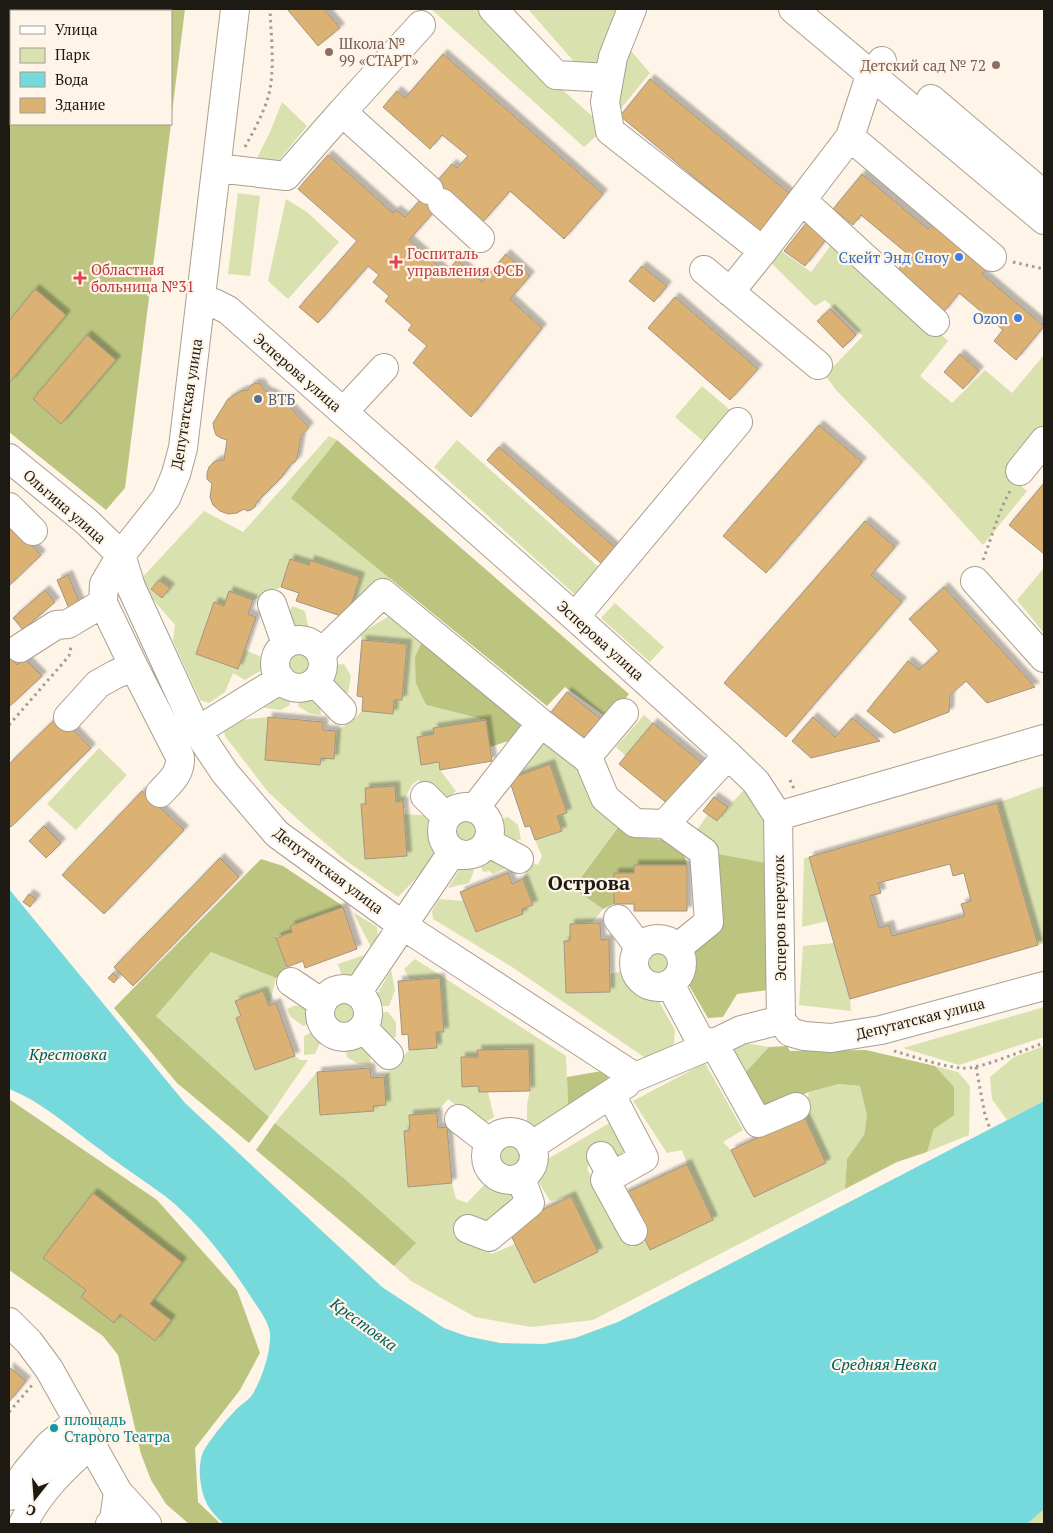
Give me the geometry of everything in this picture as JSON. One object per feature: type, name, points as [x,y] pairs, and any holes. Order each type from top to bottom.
[{"type":"street","name":"Депутатская улица","points":[[235,9],[225,169],[201,301],[183,448],[176,474],[166,498],[121,555],[131,586],[198,731],[225,773],[277,834],[402,925],[635,1077]]},
{"type":"street","points":[[632,9],[613,56],[605,102],[610,130],[763,251]]},
{"type":"street","points":[[793,9],[868,59],[1042,189]]},
{"type":"street","points":[[822,9],[868,59],[1044,220]]},
{"type":"street","points":[[509,15],[556,75],[609,78]]},
{"type":"street","points":[[225,169],[286,176],[421,25]]},
{"type":"street","points":[[730,292],[850,136],[868,82],[868,59]]},
{"type":"street","points":[[342,112],[480,238]]},
{"type":"street","points":[[850,136],[992,257]]},
{"type":"street","points":[[802,200],[935,322]]},
{"type":"street","points":[[704,270],[818,365]]},
{"type":"street","name":"Эсперова улица","points":[[201,301],[214,303],[228,310],[575,617],[756,782],[778,816]]},
{"type":"street","points":[[344,411],[384,368]]},
{"type":"street","points":[[575,617],[738,422]]},
{"type":"street","points":[[1020,471],[1044,441]]},
{"type":"street","name":"Ольгина улица","points":[[12,468],[87,522],[121,555]]},
{"type":"street","points":[[9,507],[33,530]]},
{"type":"street","points":[[121,555],[104,584],[103,603],[180,757],[181,765],[178,773],[160,793]]},
{"type":"street","points":[[975,581],[1044,658]]},
{"type":"street","points":[[320,654],[383,593],[589,760],[605,798],[635,823],[665,824],[704,852],[709,922],[676,948]]},
{"type":"street","points":[[20,648],[56,625],[68,624],[103,603]]},
{"type":"street","points":[[272,604],[286,644]]},
{"type":"street","points":[[302,640],[309,642],[316,647],[320,654],[323,668],[320,676],[309,686],[301,688],[286,684],[277,672],[277,656],[286,644],[302,640]]},
{"type":"street","points":[[68,716],[98,684],[134,667]]},
{"type":"street","points":[[198,731],[281,679]]},
{"type":"street","points":[[315,682],[342,710]]},
{"type":"street","points":[[586,758],[624,713]]},
{"type":"street","points":[[474,809],[541,723]]},
{"type":"street","points":[[778,816],[1044,739]]},
{"type":"street","points":[[665,824],[728,755]]},
{"type":"street","points":[[425,796],[446,817]]},
{"type":"street","points":[[467,807],[481,813],[489,827],[487,842],[476,853],[468,855],[453,851],[443,839],[443,824],[446,817],[459,808],[467,807]]},
{"type":"street","name":"Эсперов переулок","points":[[778,816],[781,1020]]},
{"type":"street","points":[[487,842],[519,859]]},
{"type":"street","points":[[356,993],[453,851]]},
{"type":"street","points":[[618,919],[640,948]]},
{"type":"street","points":[[654,940],[670,942],[680,954],[682,967],[676,980],[670,984],[654,986],[640,978],[634,963],[640,948],[646,942],[654,940]]},
{"type":"street","points":[[291,982],[322,1003]]},
{"type":"street","points":[[670,984],[758,1123],[796,1107]]},
{"type":"street","name":"Депутатская улица","points":[[781,1020],[790,1032],[804,1036],[831,1038],[881,1030],[1044,986]]},
{"type":"street","points":[[346,990],[356,993],[362,998],[368,1013],[363,1028],[357,1033],[343,1037],[335,1036],[328,1032],[320,1018],[322,1003],[327,996],[334,992],[346,990]]},
{"type":"street","points":[[531,1146],[635,1077],[741,1030],[781,1020]]},
{"type":"street","points":[[363,1028],[389,1055]]},
{"type":"street","points":[[611,1094],[644,1158],[606,1166],[605,1180],[632,1231]]},
{"type":"street","points":[[459,1119],[490,1143]]},
{"type":"street","points":[[503,1134],[520,1134],[526,1139],[534,1153],[534,1160],[527,1173],[521,1178],[514,1180],[499,1178],[493,1173],[486,1159],[490,1143],[496,1137],[503,1134]]},
{"type":"street","points":[[468,1229],[489,1237],[530,1203],[521,1178]]},
{"type":"street","points":[[9,1322],[29,1342],[48,1369],[118,1492],[147,1524]]},
{"type":"street","points":[[9,1496],[49,1445],[84,1432]]},
{"type":"street","points":[[25,1517],[66,1466],[84,1432]]},
{"type":"street","points":[[110,1524],[114,1520],[118,1492]]},
{"type":"path","points":[[225,169],[261,118],[269,94],[272,69],[270,9]]},
{"type":"path","points":[[992,257],[1044,269]]},
{"type":"path","points":[[975,581],[1003,503],[1020,471]]},
{"type":"path","points":[[9,725],[69,656],[71,643],[68,624]]},
{"type":"path","points":[[886,1048],[949,1066],[964,1068],[976,1067],[1044,1043]]},
{"type":"path","points":[[976,1067],[985,1115],[990,1129]]},
{"type":"green space","points":[[19,9],[185,9],[172,112],[172,10]]},
{"type":"green space","points":[[431,9],[482,9],[532,63],[591,115],[604,129],[584,147]]},
{"type":"green space","points":[[528,9],[642,9],[624,43],[650,73],[618,112]]},
{"type":"green space","name":"Областная больница №31","points":[[10,64],[10,125],[171,125],[125,488],[106,510],[9,432]]},
{"type":"green space","points":[[282,102],[307,126],[270,171],[252,168],[270,132]]},
{"type":"green space","points":[[238,193],[260,196],[250,276],[228,274]]},
{"type":"green space","points":[[286,199],[307,212],[339,242],[288,299],[268,281]]},
{"type":"green space","points":[[837,237],[948,341],[920,376],[952,403],[985,370],[1012,393],[1044,355],[1044,431],[1009,476],[1027,491],[983,545],[929,485],[836,390],[825,375],[863,336],[825,300],[815,306],[767,259],[776,247],[811,272]]},
{"type":"green space","points":[[702,386],[730,410],[703,441],[675,417]]},
{"type":"green space","points":[[329,436],[337,440],[292,498],[390,578],[347,618],[360,577],[310,561],[309,565],[290,559],[281,587],[267,595],[253,600],[229,592],[224,606],[214,603],[196,654],[237,669],[245,650],[264,658],[262,670],[245,680],[233,673],[225,692],[209,703],[200,700],[173,641],[175,625],[138,582],[204,511],[243,532]]},
{"type":"green space","points":[[337,440],[629,694],[609,719],[565,687],[547,706],[291,498]]},
{"type":"green space","points":[[457,440],[601,569],[583,602],[434,467]]},
{"type":"green space","points":[[1044,568],[1044,633],[1017,600]]},
{"type":"green space","points":[[615,603],[664,647],[650,662],[601,618]]},
{"type":"green space","points":[[292,606],[305,611],[309,631],[294,630],[288,618]]},
{"type":"green space","points":[[397,611],[422,642],[425,705],[486,720],[434,728],[434,734],[417,737],[421,765],[439,762],[440,770],[456,791],[444,801],[418,780],[412,785],[403,801],[396,802],[395,786],[365,788],[366,804],[361,804],[365,859],[407,856],[404,814],[433,816],[435,850],[425,869],[398,897],[345,860],[268,792],[225,736],[224,731],[241,720],[268,717],[265,760],[320,765],[321,758],[334,759],[336,731],[352,721],[362,711],[392,714],[394,700],[402,700],[407,644],[362,640],[360,634]]},
{"type":"green space","points":[[422,642],[523,725],[518,738],[490,747],[486,720],[426,705],[416,683],[415,657]]},
{"type":"green space","points":[[299,647],[309,651],[313,661],[309,671],[299,675],[289,671],[285,661],[289,651]]},
{"type":"green space","points":[[344,664],[351,676],[348,693],[336,689],[328,679],[332,665]]},
{"type":"green space","points":[[276,695],[288,695],[290,705],[281,710],[259,707]]},
{"type":"green space","points":[[316,695],[319,698],[321,715],[309,713],[298,706],[301,697]]},
{"type":"green space","points":[[644,715],[653,723],[626,756],[616,747]]},
{"type":"green space","points":[[554,738],[622,822],[573,887],[603,909],[591,924],[570,924],[570,941],[564,941],[566,993],[610,992],[610,974],[626,970],[630,984],[635,992],[658,1000],[675,1030],[674,1044],[661,1054],[644,1057],[512,967],[433,919],[432,911],[439,899],[463,901],[476,932],[523,914],[522,909],[533,905],[523,879],[530,862],[538,865],[542,856],[535,840],[562,831],[557,816],[566,813],[550,765],[509,779],[541,739]]},
{"type":"green space","points":[[99,748],[127,775],[76,830],[47,804]]},
{"type":"green space","points":[[1044,786],[1044,943],[1038,945],[997,803]]},
{"type":"green space","points":[[745,789],[767,808],[767,863],[708,852],[695,833],[708,814],[717,821]]},
{"type":"green space","points":[[466,815],[476,819],[480,829],[476,839],[466,843],[456,839],[452,829],[456,819]]},
{"type":"green space","points":[[508,817],[518,825],[521,839],[511,843],[500,836],[497,820]]},
{"type":"green space","points":[[622,822],[647,838],[673,841],[683,851],[687,865],[634,865],[634,873],[614,873],[614,904],[603,909],[573,888]]},
{"type":"green space","points":[[708,852],[767,863],[767,990],[737,994],[723,1017],[708,1018],[687,982],[694,969],[693,957],[701,939]]},
{"type":"green space","points":[[490,853],[508,867],[493,874],[489,871],[483,872],[480,863],[487,860]]},
{"type":"green space","points":[[809,857],[828,921],[802,927],[804,858]]},
{"type":"green space","points":[[261,859],[283,866],[343,907],[290,926],[292,932],[276,937],[287,967],[276,978],[211,952],[156,1016],[269,1117],[249,1143],[177,1083],[114,1008]]},
{"type":"green space","points":[[469,865],[474,871],[469,883],[448,888],[462,866]]},
{"type":"green space","points":[[353,912],[377,927],[378,939],[372,949]]},
{"type":"green space","points":[[834,943],[850,999],[851,1011],[799,1005],[803,946]]},
{"type":"green space","points":[[658,947],[664,948],[672,956],[672,968],[664,976],[658,977],[652,976],[644,968],[643,962],[644,956],[652,948]]},
{"type":"green space","points":[[211,952],[276,978],[269,1006],[263,991],[235,1001],[241,1016],[236,1018],[255,1070],[295,1056],[300,1060],[308,1060],[269,1117],[156,1016]]},
{"type":"green space","points":[[367,954],[353,979],[343,980],[338,964]]},
{"type":"green space","points":[[415,959],[566,1056],[568,1105],[535,1129],[527,1121],[527,1104],[530,1091],[529,1049],[478,1050],[478,1057],[461,1058],[462,1087],[478,1086],[479,1092],[488,1092],[494,1117],[481,1125],[448,1099],[437,1113],[409,1115],[410,1130],[404,1131],[408,1186],[452,1183],[456,1199],[467,1203],[485,1184],[500,1193],[515,1194],[513,1207],[488,1224],[466,1214],[454,1237],[492,1254],[515,1244],[535,1283],[598,1252],[571,1196],[550,1201],[537,1179],[546,1160],[613,1121],[628,1150],[615,1158],[597,1149],[587,1169],[619,1229],[631,1247],[645,1241],[650,1250],[713,1220],[682,1150],[667,1153],[633,1101],[705,1063],[743,1130],[723,1142],[731,1150],[754,1197],[826,1163],[804,1116],[809,1092],[839,1084],[860,1086],[867,1116],[864,1135],[847,1159],[845,1189],[593,1320],[531,1327],[475,1317],[411,1281],[394,1266],[415,1243],[346,1180],[275,1123],[317,1072],[321,1115],[373,1111],[373,1106],[386,1105],[384,1077],[409,1050],[437,1048],[436,1032],[444,1031],[440,978],[410,980],[404,969]]},
{"type":"green space","points":[[391,970],[395,990],[389,1006],[379,1006],[375,998]]},
{"type":"green space","points":[[344,1000],[354,1004],[358,1014],[354,1024],[344,1028],[334,1024],[330,1014],[334,1004]]},
{"type":"green space","points":[[305,1005],[311,1009],[310,1024],[303,1026],[290,1016],[287,1009]]},
{"type":"green space","points":[[1044,1007],[1044,1037],[959,1065],[903,1048]]},
{"type":"green space","points":[[380,1012],[388,1012],[396,1022],[396,1037],[387,1038],[376,1029]]},
{"type":"green space","points":[[314,1031],[321,1041],[315,1054],[304,1055],[304,1036]]},
{"type":"green space","points":[[733,1043],[769,1047],[742,1076],[731,1064]]},
{"type":"green space","points":[[361,1044],[369,1052],[371,1065],[358,1064],[347,1057],[346,1049]]},
{"type":"green space","points":[[787,1046],[790,1051],[866,1050],[935,1066],[954,1087],[954,1115],[934,1129],[927,1152],[897,1162],[845,1189],[847,1159],[864,1135],[867,1116],[860,1086],[839,1084],[809,1092],[764,1111],[742,1076],[769,1047]]},
{"type":"green space","points":[[1044,1046],[1044,1101],[1007,1120],[992,1099],[990,1077],[1014,1057]]},
{"type":"green space","points":[[935,1066],[958,1072],[970,1086],[969,1135],[927,1152],[934,1129],[954,1087]]},
{"type":"green space","points":[[602,1071],[615,1086],[576,1114],[568,1105],[567,1077]]},
{"type":"green space","points":[[9,1099],[157,1200],[237,1290],[260,1353],[240,1390],[195,1448],[198,1502],[221,1524],[189,1524],[166,1504],[151,1480],[141,1454],[118,1355],[103,1336],[9,1270]]},
{"type":"green space","points":[[275,1123],[346,1180],[416,1243],[394,1266],[256,1150]]},
{"type":"green space","points":[[509,1142],[519,1146],[523,1156],[519,1166],[509,1170],[499,1166],[495,1156],[499,1146]]},
{"type":"green space","points":[[1044,1509],[1044,1524],[1027,1524]]},
{"type":"water","name":"Средняя Невка","points":[[9,889],[185,1103],[382,1287],[444,1328],[466,1336],[500,1343],[544,1344],[575,1338],[618,1322],[1044,1101],[1044,1509],[1027,1524],[224,1524],[207,1504],[200,1478],[201,1458],[217,1432],[256,1389],[267,1357],[270,1340],[269,1328],[260,1310],[242,1283],[201,1230],[189,1218],[165,1196],[53,1114],[32,1100],[9,1089]]},
{"type":"building","points":[[9,9],[18,9],[20,10],[10,10],[9,65]]},
{"type":"building","points":[[287,9],[324,9],[340,28],[318,46]]},
{"type":"building","points":[[443,54],[603,194],[564,239],[510,191],[481,224],[449,195],[409,240],[446,273],[457,260],[482,282],[506,254],[530,276],[510,299],[542,328],[471,417],[413,363],[427,346],[408,330],[412,325],[385,301],[389,296],[373,282],[379,275],[368,266],[318,323],[299,307],[357,241],[298,189],[328,155],[393,213],[396,210],[405,217],[452,164],[457,168],[468,156],[442,135],[430,149],[383,107],[397,91],[405,98]]},
{"type":"building","points":[[650,79],[794,197],[764,235],[620,116]]},
{"type":"building","points":[[862,174],[928,229],[935,221],[989,266],[982,274],[1044,326],[1016,360],[994,341],[1003,330],[959,293],[943,313],[895,273],[910,256],[861,215],[853,225],[833,209]]},
{"type":"building","points":[[807,222],[827,238],[805,266],[784,251]]},
{"type":"building","points":[[642,266],[667,286],[654,302],[629,281]]},
{"type":"building","points":[[35,289],[66,315],[10,382],[9,321]]},
{"type":"building","points":[[675,297],[758,369],[730,400],[648,328]]},
{"type":"building","points":[[830,309],[856,335],[843,348],[817,321]]},
{"type":"building","points":[[87,335],[116,360],[61,424],[33,399]]},
{"type":"building","points":[[960,354],[979,371],[963,389],[944,372]]},
{"type":"building","points":[[255,383],[261,384],[264,390],[282,399],[309,427],[301,436],[295,462],[291,464],[281,478],[256,503],[255,507],[251,510],[247,511],[244,509],[237,513],[228,514],[220,511],[213,505],[210,497],[212,484],[207,479],[209,467],[218,460],[224,460],[227,440],[216,435],[213,423],[228,399],[241,391],[248,390]]},
{"type":"building","points":[[819,425],[862,462],[766,573],[723,536]]},
{"type":"building","points":[[499,447],[618,550],[604,566],[487,460]]},
{"type":"building","points":[[1044,483],[1044,554],[1009,525]]},
{"type":"building","points":[[9,521],[41,555],[9,586]]},
{"type":"building","points":[[865,521],[895,547],[871,575],[902,602],[786,737],[724,683]]},
{"type":"building","points":[[290,559],[309,565],[310,560],[360,577],[347,618],[296,601],[299,593],[281,587]]},
{"type":"building","points":[[68,575],[81,606],[70,611],[57,580]]},
{"type":"building","points":[[159,580],[170,588],[162,598],[151,589]]},
{"type":"building","points":[[944,587],[1035,687],[987,703],[966,681],[950,695],[949,712],[894,733],[867,711],[908,661],[919,670],[939,651],[909,619]]},
{"type":"building","points":[[45,590],[55,602],[23,630],[13,618]]},
{"type":"building","points":[[229,591],[253,600],[248,614],[256,617],[238,669],[196,654],[214,602],[224,606]]},
{"type":"building","points":[[362,640],[407,644],[402,700],[394,700],[393,714],[362,711],[363,697],[357,696]]},
{"type":"building","points":[[10,657],[17,665],[24,658],[42,676],[9,707],[9,659]]},
{"type":"building","points":[[567,692],[606,723],[587,747],[548,716]]},
{"type":"building","points":[[59,715],[91,748],[11,827],[9,825],[9,764]]},
{"type":"building","points":[[268,717],[323,722],[323,730],[336,731],[334,759],[321,758],[320,765],[265,760]]},
{"type":"building","points":[[813,717],[835,737],[852,718],[880,741],[811,758],[792,741]]},
{"type":"building","points":[[486,720],[492,761],[440,770],[439,762],[421,765],[417,737],[434,734],[433,728]]},
{"type":"building","points":[[653,723],[708,768],[674,809],[619,764]]},
{"type":"building","points":[[550,764],[567,813],[557,816],[562,831],[535,840],[530,826],[525,827],[509,779]]},
{"type":"building","points":[[395,786],[396,802],[403,801],[407,856],[365,859],[361,804],[366,804],[365,788]]},
{"type":"building","points":[[142,791],[184,830],[104,914],[62,875]]},
{"type":"building","points":[[714,797],[728,807],[717,821],[703,811]]},
{"type":"building","points":[[997,803],[1038,945],[850,999],[809,857]],"holes":[[[950,864],[953,876],[964,873],[971,901],[961,904],[965,916],[892,936],[889,925],[879,928],[870,896],[881,893],[878,883]]]},
{"type":"building","points":[[44,826],[61,843],[46,858],[29,841]]},
{"type":"building","points":[[220,858],[239,877],[133,986],[114,967]]},
{"type":"building","points":[[634,865],[687,865],[687,911],[634,911],[634,904],[614,904],[614,873],[634,873]]},
{"type":"building","points":[[508,873],[512,884],[523,879],[533,905],[522,909],[523,914],[476,932],[460,892]]},
{"type":"building","points":[[29,894],[36,899],[30,907],[23,902]]},
{"type":"building","points":[[343,907],[357,949],[305,968],[303,961],[287,967],[276,938],[292,932],[290,926]]},
{"type":"building","points":[[600,923],[601,940],[609,939],[610,992],[566,993],[564,941],[570,941],[570,924]]},
{"type":"building","points":[[113,973],[118,978],[114,983],[108,978]]},
{"type":"building","points":[[440,978],[444,1032],[436,1032],[437,1048],[409,1050],[408,1034],[402,1035],[398,981]]},
{"type":"building","points":[[263,991],[269,1006],[276,1003],[295,1056],[255,1070],[236,1018],[241,1016],[235,1001]]},
{"type":"building","points":[[529,1049],[530,1091],[479,1092],[478,1086],[462,1087],[461,1057],[478,1057],[477,1050]]},
{"type":"building","points":[[370,1068],[371,1078],[384,1077],[386,1105],[373,1106],[374,1111],[320,1115],[317,1072]]},
{"type":"building","points":[[437,1113],[438,1128],[447,1127],[452,1183],[408,1187],[404,1131],[410,1130],[409,1115]]},
{"type":"building","points":[[804,1116],[826,1163],[754,1197],[731,1150]]},
{"type":"building","points":[[687,1164],[713,1220],[650,1250],[623,1194]]},
{"type":"building","points":[[93,1193],[182,1262],[150,1304],[171,1320],[155,1341],[120,1314],[114,1323],[81,1297],[86,1290],[43,1258]]},
{"type":"building","points":[[571,1196],[598,1252],[534,1283],[507,1227]]},
{"type":"building","points":[[9,1367],[26,1381],[9,1402]]},
{"type":"place","name":"Школа № 99 «СТАРТ»","points":[[329,52]]},
{"type":"place","name":"Детский сад № 72","points":[[996,65]]},
{"type":"place","name":"Скейт Энд Сноу","points":[[959,257]]},
{"type":"place","name":"Госпиталь управления ФСБ","points":[[396,262]]},
{"type":"place","name":"Областная больница №31","points":[[80,278]]},
{"type":"place","name":"Ozon","points":[[1018,318]]},
{"type":"place","name":"ВТБ","points":[[258,399]]},
{"type":"place","name":"площадь Старого Театра","points":[[54,1428]]},
{"type":"district","name":"Острова","points":[[589,882]]},
{"type":"water label","name":"Крестовка","points":[[68,1054]]},
{"type":"water label","name":"Крестовка","points":[[364,1324]]}]
